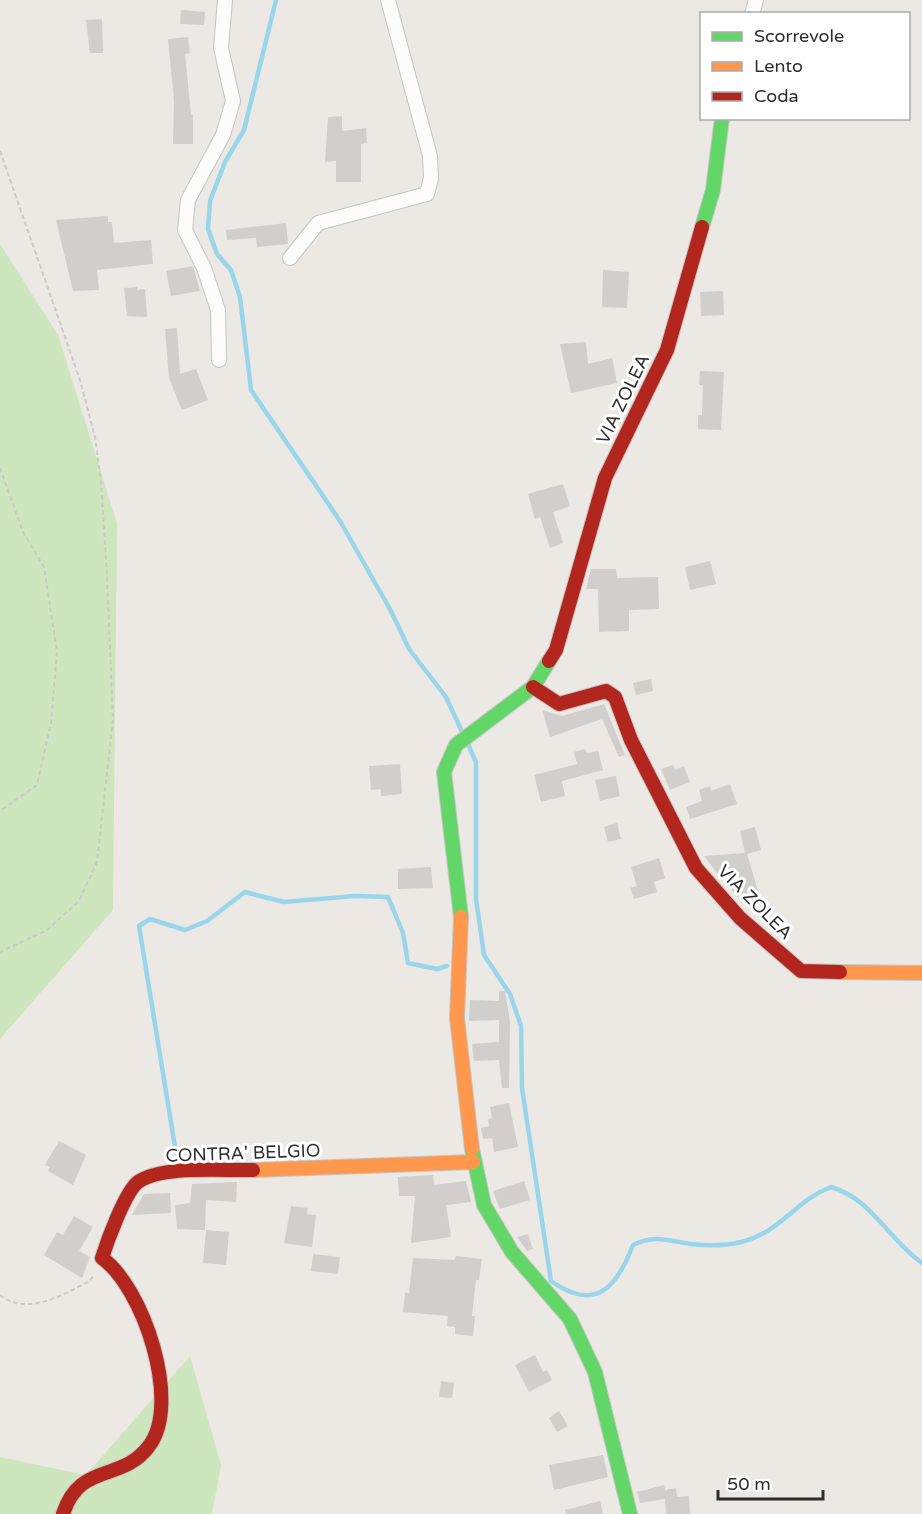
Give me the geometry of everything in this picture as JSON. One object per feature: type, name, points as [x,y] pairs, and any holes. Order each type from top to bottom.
[{"type":"street","points":[[219,360],[218,310],[204,268],[185,230],[188,200],[223,135],[233,101],[221,48],[225,0]]},
{"type":"street","points":[[290,258],[318,223],[427,194],[431,178],[430,156],[388,0]]},
{"type":"street","name":"VIA ZOLEA","points":[[473,1162],[458,1018],[462,930],[444,772],[456,745],[533,687],[556,650],[605,478],[667,350],[713,190],[722,120]]},
{"type":"street","name":"VIA ZOLEA","points":[[533,687],[559,704],[606,691],[615,697],[631,740],[696,868],[740,918],[801,971],[922,973]]},
{"type":"street","points":[[473,1162],[484,1205],[512,1252],[570,1319],[595,1372],[630,1514]]},
{"type":"street","name":"CONTRA' BELGIO","points":[[102,1258],[111,1229],[136,1183],[159,1173],[473,1162]]},
{"type":"street","points":[[63,1514],[67,1500],[76,1488],[90,1478],[111,1473],[129,1463],[145,1451],[160,1430],[163,1409],[158,1374],[142,1313],[115,1266],[102,1258]]},
{"type":"path","points":[[0,151],[80,380],[95,437],[105,552],[113,720],[97,861],[79,901],[47,930],[0,952]]},
{"type":"path","points":[[0,468],[23,532],[44,567],[57,652],[51,723],[37,785],[0,811]]},
{"type":"path","points":[[0,1294],[8,1301],[37,1304],[90,1281],[102,1258]]},
{"type":"green space","points":[[0,244],[58,335],[117,523],[113,910],[0,1039]]},
{"type":"green space","points":[[190,1356],[221,1465],[212,1514],[0,1514],[0,1457],[86,1475]]},
{"type":"building","points":[[181,10],[205,12],[204,25],[180,24]]},
{"type":"building","points":[[102,19],[103,53],[90,53],[86,20]]},
{"type":"building","points":[[188,37],[190,53],[185,54],[191,115],[193,115],[193,144],[173,144],[174,101],[168,39]]},
{"type":"building","points":[[342,116],[342,131],[366,128],[367,143],[361,144],[361,182],[336,182],[336,161],[325,162],[328,117]]},
{"type":"building","points":[[108,216],[108,222],[112,222],[114,243],[151,240],[153,264],[97,270],[99,290],[73,291],[56,220]]},
{"type":"building","points":[[286,223],[288,244],[257,247],[256,238],[227,240],[226,230]]},
{"type":"building","points":[[193,266],[200,291],[171,296],[166,271]]},
{"type":"building","points":[[603,270],[629,272],[627,308],[602,307]]},
{"type":"building","points":[[137,287],[137,290],[145,289],[147,317],[127,316],[124,288]]},
{"type":"building","points":[[723,291],[724,315],[701,316],[700,292]]},
{"type":"building","points":[[177,328],[180,374],[196,369],[208,400],[182,410],[169,378],[165,329]]},
{"type":"building","points":[[586,342],[588,364],[612,358],[617,383],[571,393],[560,344]]},
{"type":"building","points":[[700,371],[724,372],[721,430],[698,429],[698,415],[702,415],[703,385],[699,385]]},
{"type":"building","points":[[563,484],[570,506],[553,512],[563,543],[550,548],[540,517],[535,519],[528,494]]},
{"type":"building","points":[[710,561],[716,584],[690,590],[685,567]]},
{"type":"building","points":[[591,569],[616,569],[617,578],[658,577],[659,609],[629,610],[629,631],[599,632],[598,589],[586,589]]},
{"type":"building","points":[[651,679],[653,691],[636,695],[633,683]]},
{"type":"building","points":[[604,704],[625,755],[619,757],[602,719],[550,737],[542,710],[562,716]]},
{"type":"building","points":[[585,749],[587,753],[598,751],[603,770],[562,781],[565,796],[541,802],[534,775],[577,764],[574,752]]},
{"type":"building","points":[[400,764],[402,794],[381,796],[381,789],[371,790],[369,766]]},
{"type":"building","points":[[673,765],[675,770],[684,766],[690,782],[670,790],[661,769]]},
{"type":"building","points":[[616,776],[620,796],[600,801],[595,780]]},
{"type":"building","points":[[730,784],[737,804],[690,819],[686,807],[702,801],[699,790],[710,786],[711,791]]},
{"type":"building","points":[[617,823],[621,839],[608,842],[604,827]]},
{"type":"building","points":[[755,827],[761,850],[747,854],[758,891],[737,897],[727,875],[721,878],[704,856],[745,853],[740,831]]},
{"type":"building","points":[[659,858],[665,878],[654,882],[657,892],[634,899],[630,888],[637,886],[631,867]]},
{"type":"building","points":[[431,867],[433,888],[398,889],[398,869]]},
{"type":"building","points":[[499,991],[505,991],[510,1022],[509,1088],[502,1088],[499,1060],[474,1061],[472,1044],[499,1042],[499,1020],[469,1021],[470,1000],[499,1001]]},
{"type":"building","points":[[509,1103],[518,1147],[494,1152],[492,1138],[483,1139],[481,1128],[489,1126],[488,1119],[492,1118],[490,1107]]},
{"type":"building","points":[[59,1141],[86,1155],[73,1185],[48,1171],[50,1167],[45,1165]]},
{"type":"building","points":[[433,1175],[434,1185],[466,1181],[471,1202],[446,1205],[451,1237],[411,1243],[415,1196],[399,1196],[398,1177]]},
{"type":"building","points":[[524,1181],[530,1200],[500,1209],[493,1191]]},
{"type":"building","points":[[237,1182],[236,1202],[206,1200],[205,1230],[177,1229],[175,1205],[190,1203],[192,1184]]},
{"type":"building","points":[[170,1193],[171,1213],[132,1215],[144,1194]]},
{"type":"building","points":[[291,1206],[308,1208],[307,1214],[316,1215],[312,1247],[284,1243]]},
{"type":"building","points":[[74,1216],[93,1227],[79,1251],[90,1257],[82,1278],[44,1255],[57,1232],[63,1235]]},
{"type":"building","points":[[206,1230],[229,1232],[226,1265],[203,1263]]},
{"type":"building","points":[[528,1234],[533,1249],[527,1251],[517,1237]]},
{"type":"building","points":[[313,1254],[340,1257],[338,1274],[311,1271]]},
{"type":"building","points":[[456,1256],[482,1259],[479,1280],[476,1280],[472,1316],[475,1316],[473,1336],[455,1334],[455,1327],[447,1326],[448,1316],[403,1312],[405,1293],[409,1293],[413,1258],[455,1260]]},
{"type":"building","points":[[535,1355],[543,1372],[547,1370],[552,1380],[529,1392],[515,1365]]},
{"type":"building","points":[[441,1381],[454,1383],[452,1398],[439,1397]]},
{"type":"building","points":[[559,1411],[568,1426],[557,1432],[549,1418]]},
{"type":"building","points":[[603,1455],[608,1477],[554,1490],[549,1465]]},
{"type":"building","points":[[664,1485],[665,1490],[676,1488],[677,1497],[689,1496],[690,1514],[666,1514],[665,1499],[640,1503],[637,1492]]},
{"type":"building","points":[[600,1501],[603,1514],[566,1514],[565,1510]]},
{"type":"waterway","points":[[276,0],[244,130],[225,162],[210,201],[208,229],[217,254],[231,270],[240,297],[251,390],[340,521],[391,611],[409,649],[446,697],[463,734]]},
{"type":"waterway","points":[[467,742],[476,762],[476,899],[484,955],[510,994],[521,1026],[522,1088],[551,1281],[580,1295],[592,1295],[611,1284],[619,1274],[633,1245],[655,1239],[722,1245],[755,1238],[808,1200],[831,1187],[845,1193],[869,1210],[899,1243],[922,1263]]},
{"type":"waterway","points":[[185,1162],[176,1153],[139,926],[150,919],[185,930],[207,921],[245,892],[284,902],[354,896],[388,897],[403,933],[408,963],[437,969],[447,966]]},
{"type":"traffic: fast","points":[[702,227],[713,190],[722,120]]},
{"type":"traffic: fast","points":[[461,917],[444,772],[456,745],[533,687],[549,661]]},
{"type":"traffic: fast","points":[[472,1149],[484,1205],[512,1252],[570,1319],[595,1372],[630,1514]]},
{"type":"traffic: slow","points":[[461,917],[457,1018],[472,1149]]},
{"type":"traffic: slow","points":[[840,972],[922,973]]},
{"type":"traffic: slow","points":[[253,1170],[473,1162]]},
{"type":"traffic: jam","points":[[549,661],[556,650],[605,478],[667,350],[702,227]]},
{"type":"traffic: jam","points":[[533,687],[559,704],[606,691],[615,697],[631,740],[696,868],[740,918],[801,971],[840,972]]},
{"type":"traffic: jam","points":[[63,1514],[70,1497],[80,1486],[91,1479],[127,1465],[138,1457],[149,1446],[158,1427],[161,1403],[159,1375],[144,1319],[117,1273],[102,1258],[128,1196],[138,1182],[162,1173],[193,1170],[253,1170]]}]
